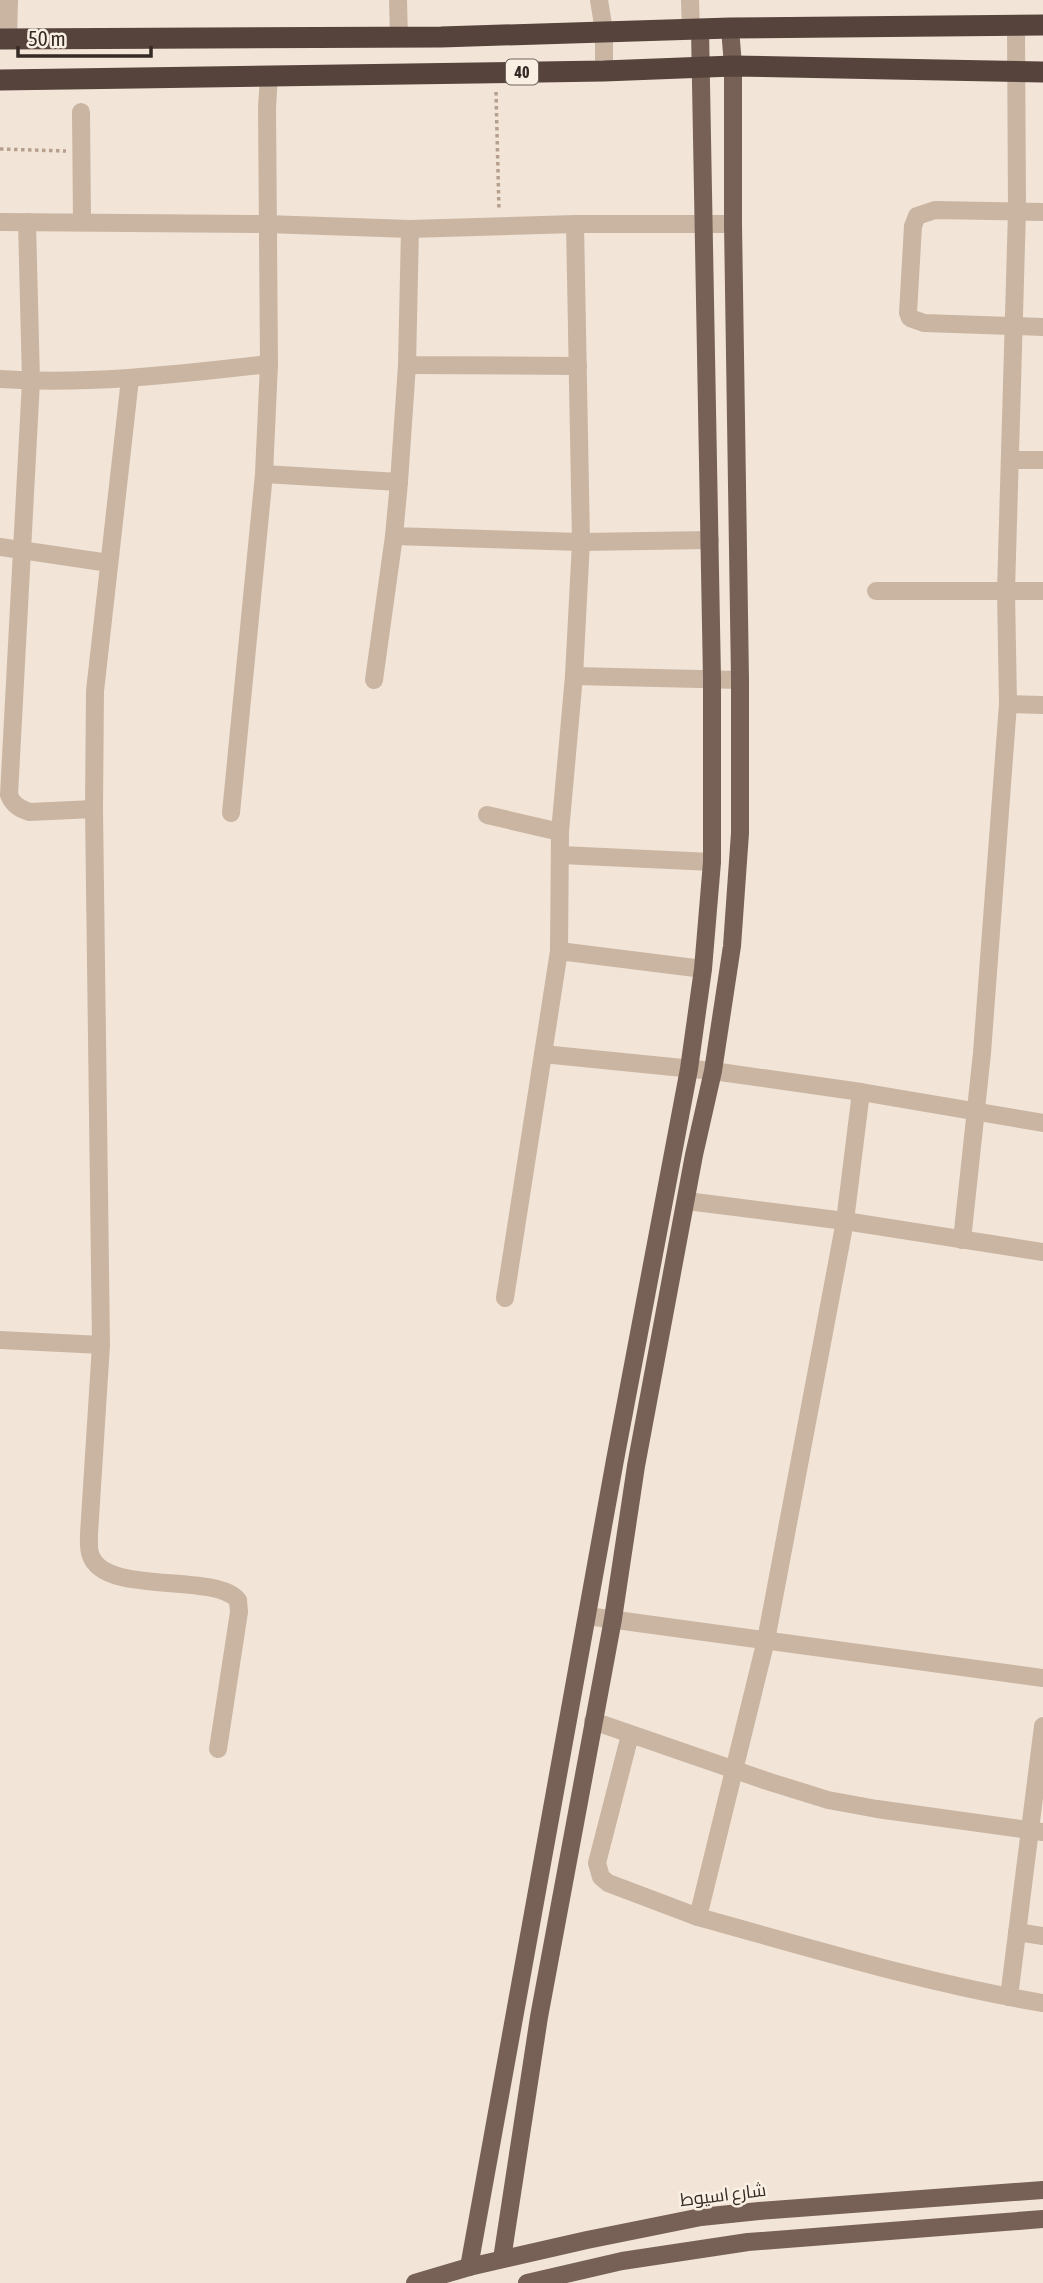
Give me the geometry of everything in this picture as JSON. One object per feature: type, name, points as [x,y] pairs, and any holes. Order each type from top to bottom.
[{"type":"highway","name":"40","points":[[4,39],[399,37],[730,28],[1043,25]]},
{"type":"highway","name":"40","points":[[0,80],[604,71],[733,66],[1043,72]]},
{"type":"main road","points":[[502,2259],[539,2017],[613,1619],[636,1466],[694,1155],[713,1071],[732,946],[740,834],[740,680],[733,66],[730,28]]},
{"type":"main road","points":[[469,2267],[689,1069],[703,968],[712,862],[712,679],[700,68],[695,29]]},
{"type":"main road","name":"شارع اسيوط","points":[[415,2283],[502,2259],[701,2217],[759,2210],[1043,2190]]},
{"type":"main road","points":[[527,2283],[634,2259],[748,2242],[1043,2219]]},
{"type":"street","points":[[4,39],[9,0]]},
{"type":"street","points":[[398,0],[399,37]]},
{"type":"street","points":[[599,0],[604,32],[604,71]]},
{"type":"street","points":[[690,0],[695,29]]},
{"type":"street","points":[[962,1240],[976,1112],[1008,704],[1006,591],[1017,211],[1016,25]]},
{"type":"street","points":[[231,813],[264,474],[269,364],[267,108],[270,75]]},
{"type":"street","points":[[81,112],[82,222]]},
{"type":"street","points":[[1043,212],[935,210],[917,216],[913,226],[908,313],[910,318],[924,323],[1043,327]]},
{"type":"street","points":[[0,222],[267,224],[410,229],[575,224],[733,224]]},
{"type":"street","points":[[27,222],[31,381],[9,795],[20,809],[29,811],[94,809]]},
{"type":"street","points":[[505,1298],[559,951],[560,832],[574,676],[581,542],[575,224]]},
{"type":"street","points":[[374,680],[399,482],[407,365],[410,229]]},
{"type":"street","points":[[0,379],[130,379],[269,364]]},
{"type":"street","points":[[407,365],[579,366]]},
{"type":"street","points":[[130,379],[95,691],[101,1345],[90,1555],[96,1564],[109,1573],[140,1580],[225,1590],[239,1600],[218,1749]]},
{"type":"street","points":[[1010,460],[1043,460]]},
{"type":"street","points":[[264,474],[399,482]]},
{"type":"street","points":[[394,536],[581,542],[710,540]]},
{"type":"street","points":[[0,547],[109,564]]},
{"type":"street","points":[[876,592],[1043,591]]},
{"type":"street","points":[[574,676],[740,680]]},
{"type":"street","points":[[1008,704],[1043,705]]},
{"type":"street","points":[[486,815],[560,832]]},
{"type":"street","points":[[561,855],[712,862]]},
{"type":"street","points":[[559,951],[703,968]]},
{"type":"street","points":[[543,1054],[713,1071],[861,1092],[1043,1123]]},
{"type":"street","points":[[698,1917],[766,1640],[845,1221],[861,1092]]},
{"type":"street","points":[[687,1201],[845,1221],[1043,1252]]},
{"type":"street","points":[[0,1340],[101,1345]]},
{"type":"street","points":[[587,1616],[1043,1678]]},
{"type":"street","points":[[593,1721],[828,1800],[1036,1831]]},
{"type":"street","points":[[1009,1997],[1017,1932],[1036,1831],[1042,1734]]},
{"type":"street","points":[[630,1735],[597,1863],[601,1878],[608,1883],[698,1917],[828,1953],[1043,2003]]},
{"type":"street","points":[[1017,1932],[1043,1936]]},
{"type":"path","points":[[496,92],[499,227]]},
{"type":"path","points":[[0,149],[82,151]]}]
